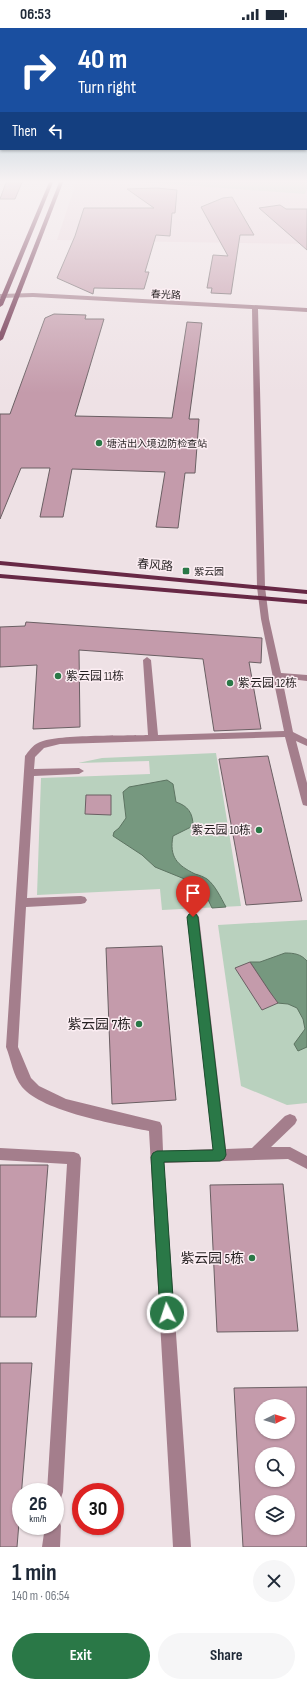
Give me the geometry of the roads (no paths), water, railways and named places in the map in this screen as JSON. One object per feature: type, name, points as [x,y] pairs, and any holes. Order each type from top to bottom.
[{"type":"main road","points":[[1,299],[22,251]]},
{"type":"main road","points":[[0,339],[34,251]]},
{"type":"main road","name":"春风路","points":[[0,563],[307,592]]},
{"type":"main road","name":"春风路","points":[[0,576],[307,602]]},
{"type":"street","name":"春光路","points":[[1,299],[16,297],[255,309],[307,310]]},
{"type":"street","name":"春光路","points":[[255,309],[307,314]]},
{"type":"street","points":[[255,309],[261,587],[265,619],[289,734],[307,802]]},
{"type":"street","points":[[147,660],[153,738]]},
{"type":"street","points":[[277,675],[307,678]]},
{"type":"street","points":[[182,1547],[155,1126],[97,1114],[47,1098],[26,1083],[12,1047],[30,756],[41,745],[60,742],[289,734],[307,743]]},
{"type":"street","points":[[29,773],[79,771]]},
{"type":"street","points":[[21,903],[81,900]]},
{"type":"street","points":[[193,917],[220,1155]]},
{"type":"street","points":[[255,1154],[290,1120]]},
{"type":"street","points":[[157,1157],[290,1153],[307,1164]]},
{"type":"street","points":[[0,1154],[74,1158],[56,1483]]},
{"type":"street","points":[[51,1547],[52,1535]]},
{"type":"place","name":"塘沽出入境边防检查站","points":[[99,443]]},
{"type":"place","name":"紫云园","points":[[186,571]]},
{"type":"place","name":"紫云园 11栋","points":[[58,676]]},
{"type":"place","name":"紫云园 12栋","points":[[230,683]]},
{"type":"place","name":"紫云园 10栋","points":[[259,830]]},
{"type":"place","name":"紫云园 7栋","points":[[139,1024]]},
{"type":"place","name":"紫云园 5栋","points":[[252,1258]]}]
